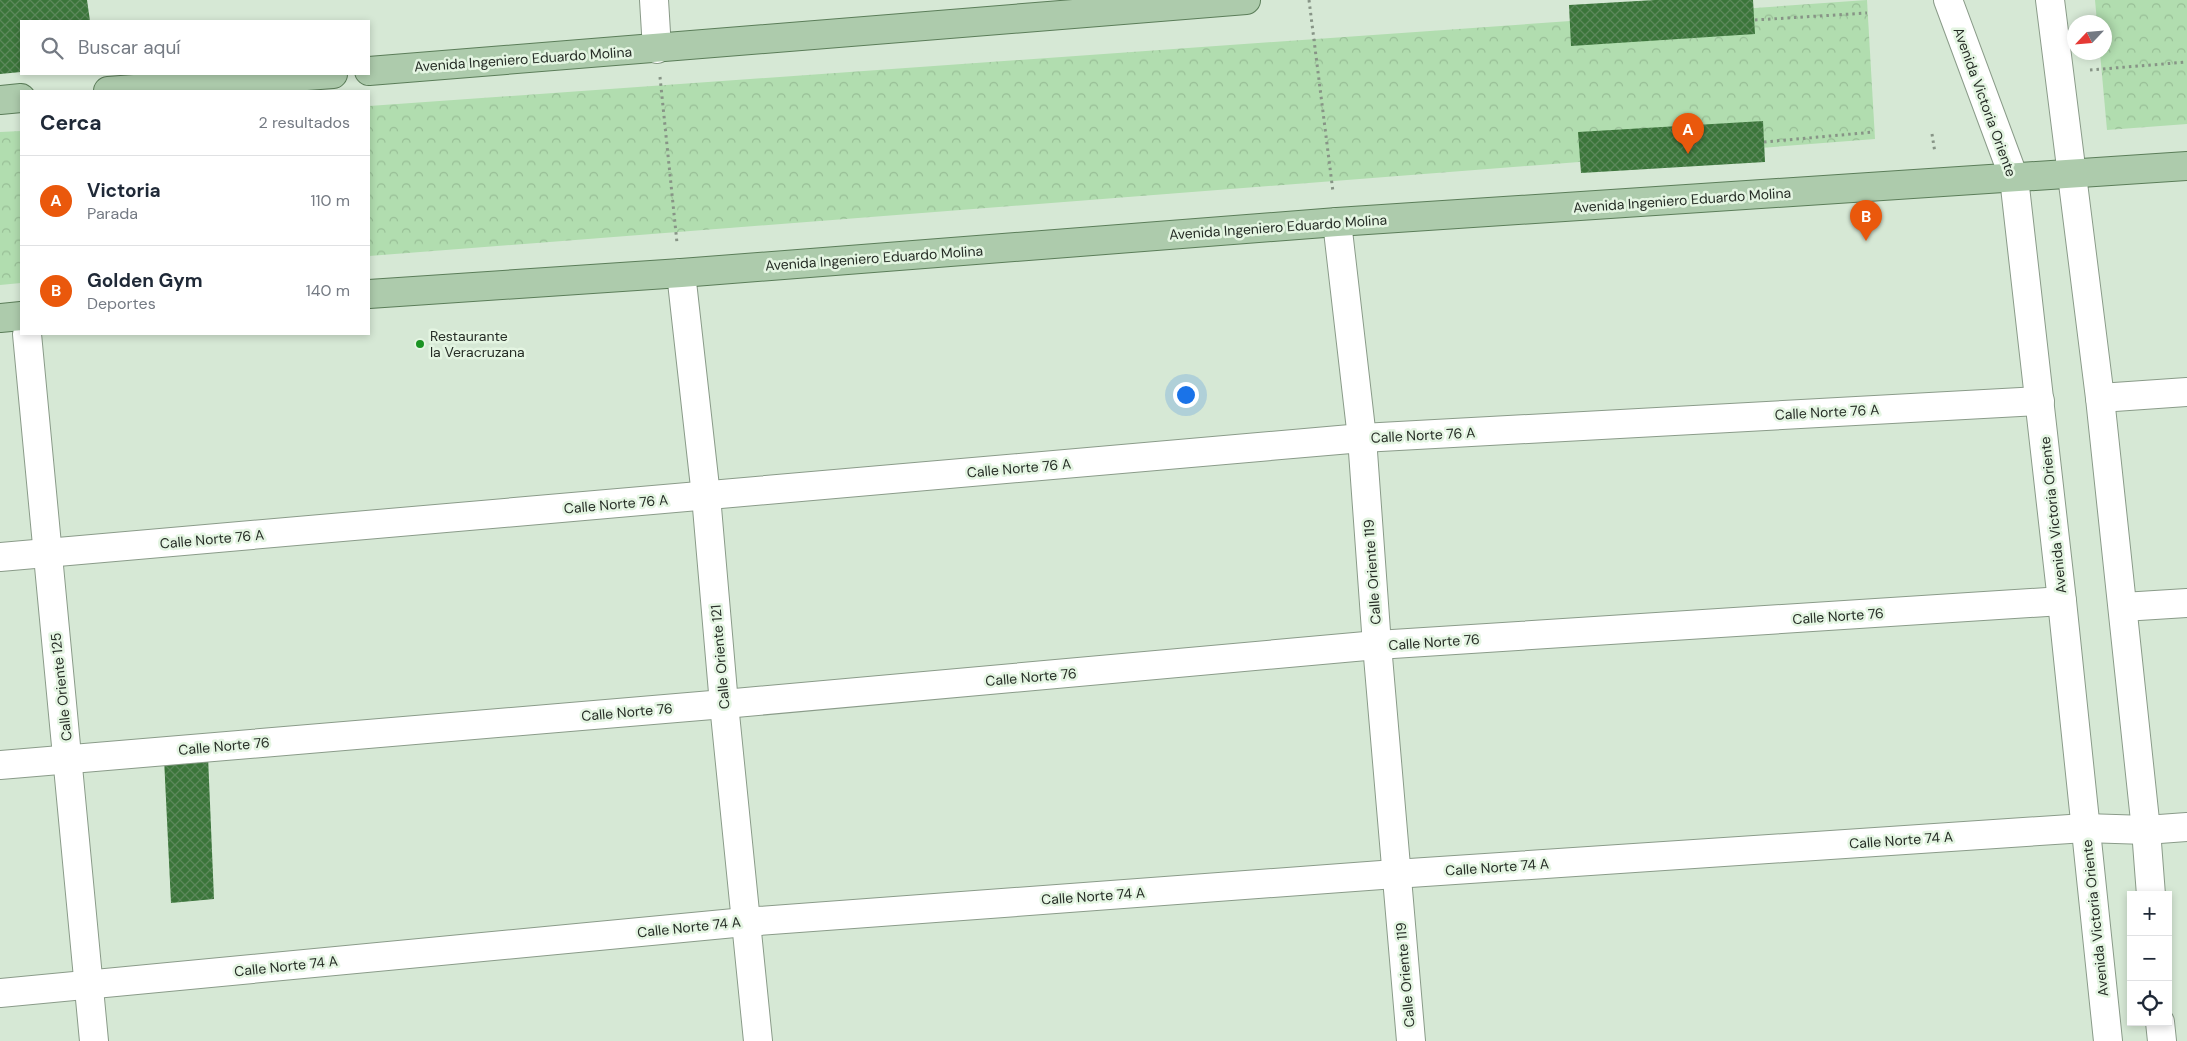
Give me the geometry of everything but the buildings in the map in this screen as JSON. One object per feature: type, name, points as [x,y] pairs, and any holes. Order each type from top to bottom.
[{"type":"main road","name":"Avenida Ingeniero Eduardo Molina","points":[[370,71],[1246,0]]},
{"type":"main road","points":[[121,90],[321,75]]},
{"type":"main road","points":[[0,100],[20,98]]},
{"type":"main road","name":"Avenida Ingeniero Eduardo Molina","points":[[370,294],[681,273],[1337,222],[2187,166]]},
{"type":"main road","points":[[0,318],[20,316]]},
{"type":"street","points":[[654,0],[657,49]]},
{"type":"street","name":"Avenida Victoria Oriente","points":[[1948,0],[2014,178],[2062,601],[2108,1041]]},
{"type":"street","points":[[2050,0],[2100,398],[2146,830],[2151,891]]},
{"type":"street","name":"Calle Oriente 119","points":[[1337,222],[1362,438],[1376,645],[1411,1041]]},
{"type":"street","name":"Calle Oriente 121","points":[[681,273],[706,496],[724,704],[758,1041]]},
{"type":"street","name":"Calle Oriente 125","points":[[27,335],[94,1041]]},
{"type":"street","points":[[2100,398],[2187,392]]},
{"type":"street","name":"Calle Norte 76 A","points":[[0,557],[1362,438],[2040,401]]},
{"type":"street","name":"Calle Norte 76","points":[[0,765],[724,704],[1376,645],[2062,601]]},
{"type":"street","points":[[2122,607],[2187,603]]},
{"type":"street","name":"Calle Norte 74 A","points":[[0,992],[745,922],[1396,874],[2085,828],[2146,830],[2187,827]]},
{"type":"street","points":[[2160,1026],[2162,1041]]},
{"type":"path","points":[[1309,0],[1337,222]]},
{"type":"path","points":[[1754,20],[1867,13]]},
{"type":"path","points":[[657,49],[681,273]]},
{"type":"path","points":[[2059,72],[2187,62]]},
{"type":"path","points":[[1764,142],[1874,132]]},
{"type":"green space","points":[[1867,0],[1875,139],[370,256],[370,106]]},
{"type":"green space","points":[[2095,0],[2187,0],[2187,124],[2107,130],[2101,60],[2112,60],[2112,15],[2096,15]]},
{"type":"green space","points":[[20,131],[20,283],[0,285],[0,132]]},
{"type":"place","name":"Victoria","points":[[1688,154]]},
{"type":"place","name":"Golden Gym","points":[[1866,241]]},
{"type":"place","name":"Restaurante la Veracruzana","points":[[420,344]]}]
